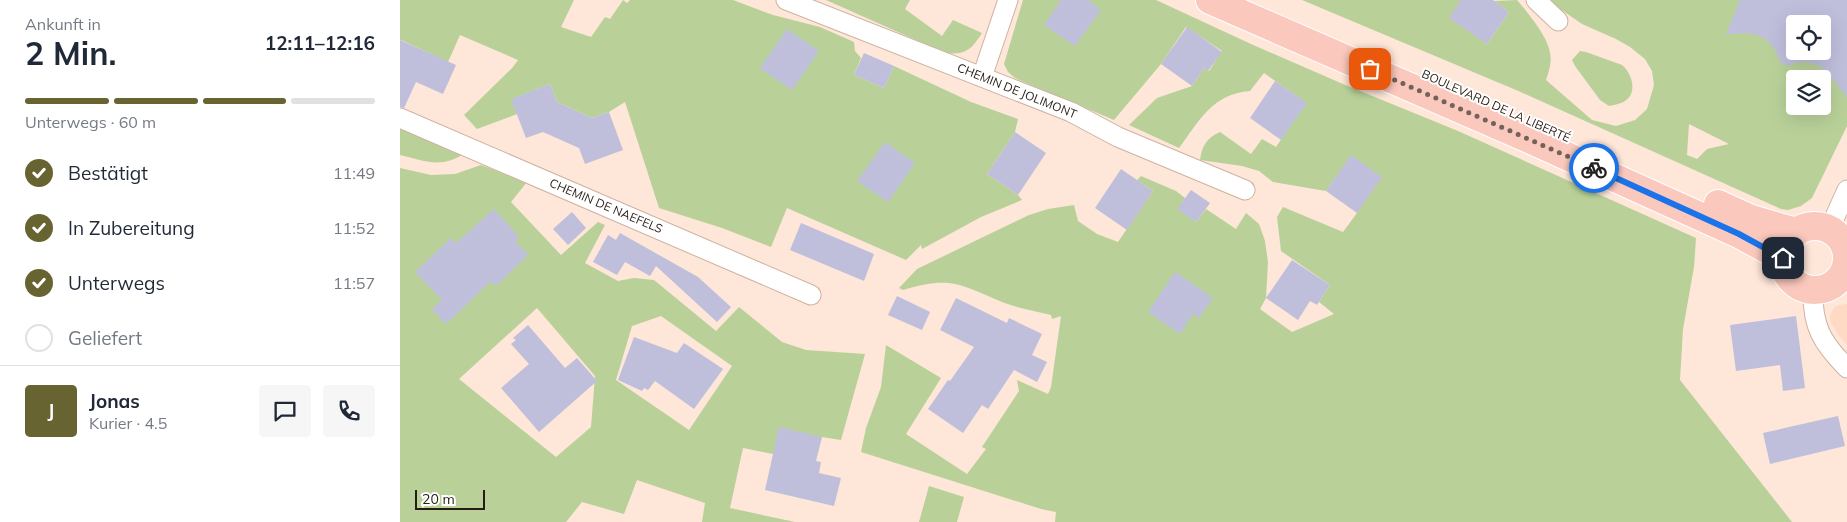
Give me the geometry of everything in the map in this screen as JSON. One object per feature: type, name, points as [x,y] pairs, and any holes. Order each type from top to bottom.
[{"type":"main road","name":"BOULEVARD DE LA LIBERTÉ","points":[[1210,0],[1538,142],[1739,234],[1783,258]]},
{"type":"main road","name":"BOULEVARD DE LA LIBERTÉ","points":[[1253,0],[1752,219],[1796,232]]},
{"type":"main road","points":[[1812,226],[1821,227],[1837,235],[1843,243],[1846,252],[1846,272],[1832,286],[1822,290],[1804,288],[1790,278],[1786,272],[1783,258],[1785,248],[1796,232],[1812,226]]},
{"type":"street","name":"CHEMIN DE JOLIMONT","points":[[786,0],[1071,112],[1118,138],[1245,190]]},
{"type":"street","points":[[982,77],[1008,0]]},
{"type":"street","points":[[1536,0],[1558,21]]},
{"type":"street","name":"CHEMIN DE NAEFELS","points":[[400,118],[811,295]]},
{"type":"street","points":[[1829,230],[1847,190]]},
{"type":"street","points":[[1813,290],[1815,322],[1825,343],[1847,368]]},
{"type":"shaded area","points":[[1847,304],[1847,345],[1831,323],[1830,315],[1834,308]]},
{"type":"green space","points":[[400,0],[574,0],[561,27],[591,37],[605,17],[610,19],[623,0],[627,3],[630,0],[733,0],[773,15],[820,27],[854,42],[855,51],[861,58],[854,75],[884,88],[894,66],[971,102],[1018,119],[1015,132],[987,174],[1018,195],[1022,200],[981,217],[922,249],[921,245],[906,260],[787,208],[771,247],[722,228],[659,208],[625,102],[609,112],[592,118],[557,102],[550,84],[512,99],[517,114],[477,129],[464,115],[518,60],[460,35],[448,62],[401,40],[400,42]]},
{"type":"green space","points":[[826,0],[910,0],[905,9],[942,36],[953,20],[982,33],[975,44],[967,50],[958,53],[945,53]]},
{"type":"green space","points":[[1023,0],[1156,0],[1251,44],[1458,131],[1696,238],[1694,267],[1683,329],[1680,380],[1792,522],[1055,522],[1056,512],[1041,509],[861,452],[866,428],[881,387],[886,345],[941,378],[906,434],[967,474],[986,449],[982,447],[1019,391],[1017,380],[1048,394],[1051,387],[1061,316],[1052,319],[1051,315],[1020,308],[954,284],[932,283],[903,290],[899,288],[917,269],[1029,215],[1048,209],[1074,205],[1078,221],[1097,234],[1118,242],[1153,191],[1137,180],[1141,176],[1176,191],[1185,198],[1178,209],[1196,222],[1206,209],[1236,229],[1246,213],[1259,224],[1265,241],[1268,262],[1266,298],[1260,309],[1292,332],[1334,314],[1319,302],[1330,285],[1281,251],[1277,217],[1283,207],[1343,232],[1357,213],[1351,156],[1326,191],[1273,182],[1259,171],[1242,166],[1200,160],[1206,143],[1220,132],[1251,154],[1262,139],[1276,147],[1306,103],[1264,73],[1250,91],[1226,97],[1208,110],[1179,148],[1129,125],[1157,98],[1192,86],[1204,68],[1209,71],[1222,51],[1186,27],[1161,64],[1114,120],[1015,78],[1008,72],[1004,64]]},
{"type":"green space","points":[[1302,0],[1461,0],[1487,44],[1509,12],[1494,1],[1517,0],[1536,25],[1548,46],[1551,56],[1546,80],[1592,120],[1616,126],[1635,120],[1647,109],[1654,85],[1652,71],[1645,59],[1630,47],[1582,24],[1550,2],[1550,0],[1847,0],[1847,126],[1812,198],[1801,206],[1788,210],[1781,209],[1516,90]],"holes":[[[1689,124],[1729,144],[1707,149],[1697,159],[1687,155]]]},
{"type":"green space","points":[[1580,51],[1622,65],[1626,69],[1631,78],[1632,88],[1629,97],[1625,101],[1609,106],[1600,100],[1572,60]]},
{"type":"green space","points":[[400,127],[465,153],[449,161],[441,162],[425,161],[400,155]]},
{"type":"green space","points":[[481,165],[527,182],[511,202],[561,255],[598,222],[605,225],[585,263],[618,281],[634,278],[654,280],[716,331],[739,307],[782,342],[806,350],[865,354],[841,440],[822,437],[773,454],[743,448],[730,508],[795,522],[702,522],[705,503],[637,480],[624,514],[582,502],[566,522],[400,522],[400,168],[431,175],[455,174]],"holes":[[[537,308],[595,376],[591,427],[556,457],[459,379]],[[661,316],[732,366],[689,430],[616,380],[632,326]]]},
{"type":"green space","points":[[929,486],[964,497],[957,522],[919,522]]},
{"type":"building","points":[[1061,0],[1088,0],[1101,10],[1075,46],[1044,25]]},
{"type":"building","points":[[1461,0],[1493,0],[1509,12],[1487,44],[1449,18]]},
{"type":"building","points":[[1740,0],[1847,0],[1847,97],[1831,77],[1831,70],[1824,70],[1818,65],[1807,62],[1788,66],[1780,62],[1776,51],[1769,42],[1760,36],[1749,33],[1726,34]]},
{"type":"building","points":[[1187,27],[1222,52],[1208,71],[1204,68],[1192,86],[1161,64]]},
{"type":"building","points":[[787,29],[819,51],[792,90],[760,68]]},
{"type":"building","points":[[400,40],[456,65],[443,94],[416,82],[404,108],[400,107]]},
{"type":"building","points":[[864,53],[894,66],[884,88],[854,75]]},
{"type":"building","points":[[1275,81],[1307,103],[1281,140],[1250,118]]},
{"type":"building","points":[[550,84],[557,102],[592,118],[609,112],[623,150],[585,164],[579,148],[543,132],[526,138],[511,99]]},
{"type":"building","points":[[1015,132],[1046,153],[1018,195],[987,174]]},
{"type":"building","points":[[885,142],[915,163],[888,202],[857,181]]},
{"type":"building","points":[[1351,155],[1382,177],[1357,213],[1326,191]]},
{"type":"building","points":[[1121,169],[1153,191],[1127,230],[1095,208]]},
{"type":"building","points":[[1191,190],[1210,203],[1196,222],[1177,209]]},
{"type":"building","points":[[494,209],[519,237],[515,241],[528,255],[496,286],[491,281],[446,324],[432,309],[442,300],[415,272],[451,238],[456,243]]},
{"type":"building","points":[[572,212],[586,228],[568,245],[553,229]]},
{"type":"building","points":[[801,223],[874,254],[864,281],[790,250]]},
{"type":"building","points":[[620,233],[698,277],[731,307],[717,322],[656,266],[650,276],[625,262],[617,275],[593,262],[608,235],[616,240]]},
{"type":"building","points":[[1292,260],[1330,285],[1317,305],[1310,301],[1298,320],[1266,298]]},
{"type":"building","points":[[1175,272],[1213,298],[1199,318],[1193,314],[1180,334],[1148,312]]},
{"type":"building","points":[[897,296],[930,312],[922,330],[888,315]]},
{"type":"building","points":[[956,298],[1007,323],[1009,318],[1042,334],[1032,355],[1047,362],[1037,382],[1014,370],[988,409],[982,405],[963,433],[928,409],[974,347],[940,330]]},
{"type":"building","points":[[1796,316],[1805,388],[1783,391],[1780,365],[1736,371],[1730,325]]},
{"type":"building","points":[[528,325],[565,368],[577,358],[597,381],[539,432],[501,388],[529,364],[511,344],[516,340],[513,338]]},
{"type":"building","points":[[634,337],[677,353],[684,343],[723,369],[694,409],[655,381],[648,390],[644,388],[642,391],[618,380]]},
{"type":"building","points":[[1838,416],[1845,446],[1770,464],[1763,433]]},
{"type":"building","points":[[779,427],[822,437],[816,461],[821,462],[819,473],[841,478],[834,506],[765,490]]},
{"type":"way so far","points":[[1370,69],[1594,168]]},
{"type":"route","points":[[1594,168],[1739,234],[1783,258]]}]
